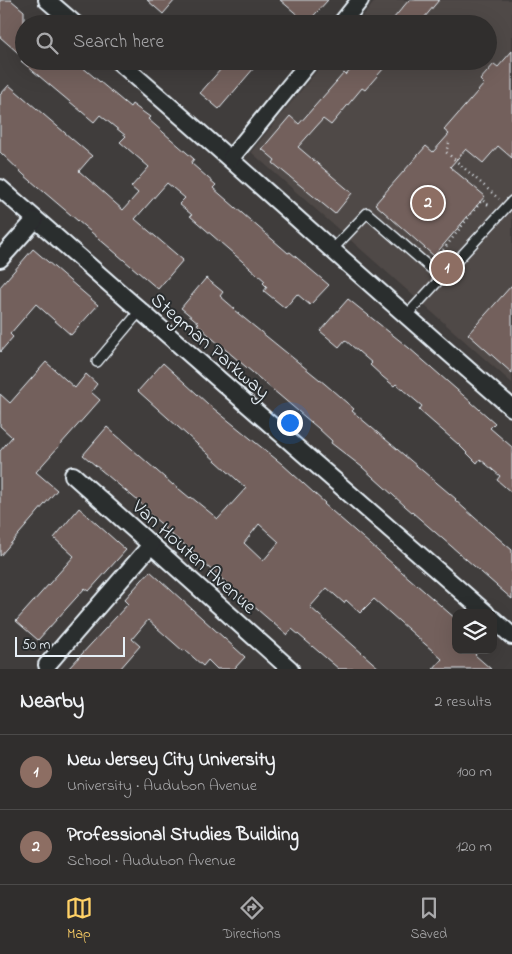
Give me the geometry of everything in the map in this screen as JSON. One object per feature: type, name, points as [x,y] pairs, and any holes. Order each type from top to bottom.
[{"type":"street","points":[[47,0],[64,15]]},
{"type":"street","points":[[348,15],[360,0]]},
{"type":"street","points":[[128,70],[231,158],[406,316],[512,408]]},
{"type":"street","points":[[231,158],[303,70]]},
{"type":"street","name":"Stegman Parkway","points":[[0,188],[481,609]]},
{"type":"street","points":[[0,259],[35,220]]},
{"type":"street","name":"Van Houten Avenue","points":[[73,475],[151,545],[279,666]]},
{"type":"street","points":[[47,665],[151,545]]},
{"type":"street","points":[[497,623],[512,636]]},
{"type":"lane","points":[[406,316],[510,204]]},
{"type":"lane","points":[[332,250],[367,212],[442,278]]},
{"type":"lane","points":[[97,362],[140,311]]},
{"type":"path","points":[[450,143],[446,152],[510,204]]},
{"type":"path","points":[[437,258],[482,200]]},
{"type":"shaded area","points":[[376,0],[512,0],[512,383],[251,152],[318,70],[497,70],[497,15],[364,15]]},
{"type":"building","points":[[0,0],[11,0],[24,11],[24,15],[15,15],[15,50],[0,37]]},
{"type":"building","points":[[147,0],[175,0],[163,14]]},
{"type":"building","points":[[280,0],[328,0],[314,15],[298,15]]},
{"type":"building","points":[[409,0],[439,0],[426,15],[396,15]]},
{"type":"building","points":[[512,51],[512,158],[498,146],[483,163],[466,149],[450,167],[485,196],[434,256],[375,204],[426,146],[433,152],[449,134],[444,130],[484,84],[480,80],[489,70],[497,70]]},
{"type":"building","points":[[32,70],[86,70],[130,107],[132,104],[150,117],[148,119],[194,159],[191,163],[216,185],[213,188],[288,253],[290,252],[329,285],[310,305],[297,294],[285,308],[264,291],[267,287],[263,283],[265,281],[190,216],[192,215],[179,204],[185,198],[167,183],[135,219],[183,260],[158,289],[24,175],[0,152],[0,95],[9,85],[92,156],[79,171],[123,210],[138,193],[131,187],[149,167],[120,142],[126,136],[100,115],[94,122]]},
{"type":"building","points":[[220,70],[252,70],[219,109],[200,93]]},
{"type":"building","points":[[350,70],[382,70],[365,90],[362,88],[331,125],[323,119],[298,147],[352,193],[335,214],[273,163],[275,160],[262,149],[290,116],[299,124],[344,73],[346,75]]},
{"type":"building","points":[[33,249],[98,305],[71,335],[36,304],[10,334],[13,337],[0,352],[0,287]]},
{"type":"building","points":[[206,278],[223,292],[220,296],[234,310],[354,409],[352,411],[456,499],[512,550],[512,599],[362,467],[331,443],[332,441],[318,428],[213,339],[197,324],[199,323],[181,308]]},
{"type":"building","points":[[512,285],[512,373],[468,334]]},
{"type":"building","points":[[348,299],[409,348],[495,423],[490,428],[512,447],[512,493],[497,480],[500,476],[480,459],[477,463],[419,410],[422,406],[396,384],[394,386],[383,377],[370,365],[372,363],[345,340],[339,347],[320,331]]},
{"type":"building","points":[[46,362],[75,388],[86,374],[97,384],[91,392],[100,400],[36,472],[57,490],[0,556],[0,451],[12,437],[0,426],[0,394],[10,403]]},
{"type":"building","points":[[163,363],[208,404],[282,464],[324,504],[452,616],[452,654],[476,654],[491,669],[433,669],[442,659],[374,599],[360,613],[346,600],[344,603],[327,588],[310,607],[380,669],[339,669],[292,629],[287,635],[208,567],[194,552],[164,529],[165,527],[148,513],[150,511],[83,455],[107,427],[173,485],[218,519],[246,488],[138,391]],"holes":[[[259,524],[279,542],[263,561],[244,543]]]},
{"type":"building","points":[[79,508],[126,550],[89,591],[85,588],[38,640],[16,621],[74,556],[54,538]]},
{"type":"building","points":[[150,571],[245,657],[234,669],[217,669],[208,660],[203,666],[148,620],[132,639],[140,646],[120,669],[68,669],[128,604],[124,600]]},
{"type":"place","name":"Professional Studies Building","points":[[428,203]]},
{"type":"place","name":"New Jersey City University","points":[[447,268]]}]
